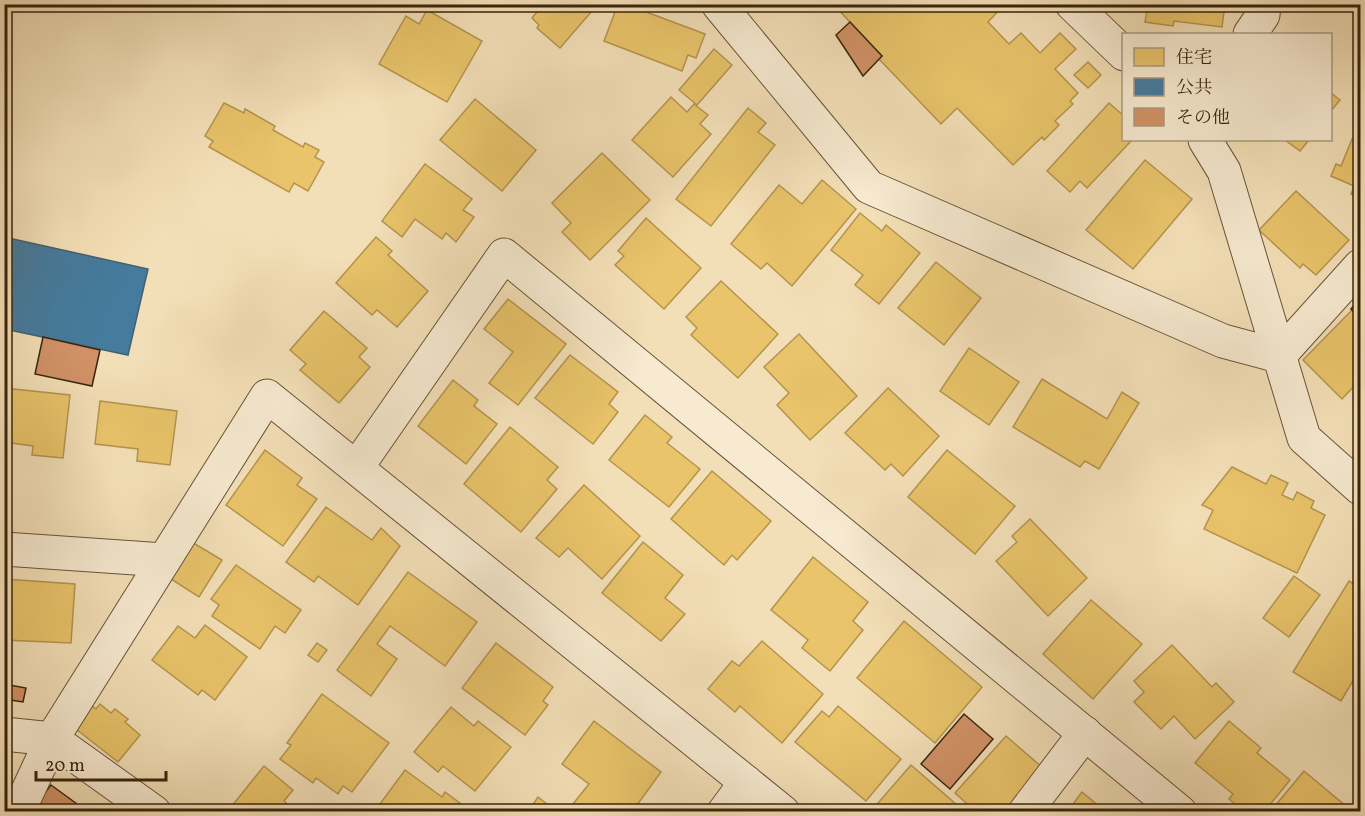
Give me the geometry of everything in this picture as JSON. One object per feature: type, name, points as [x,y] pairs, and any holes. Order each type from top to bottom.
[{"type":"street","points":[[718,4],[869,187],[1223,341],[1279,356]]},
{"type":"street","points":[[1072,4],[1122,52]]},
{"type":"street","points":[[1251,33],[1263,15],[1264,4]]},
{"type":"street","points":[[1206,141],[1224,171],[1304,438],[1360,488]]},
{"type":"street","points":[[357,467],[504,255],[1180,812]]},
{"type":"street","points":[[1279,356],[1360,266]]},
{"type":"street","points":[[18,812],[52,739],[267,396],[783,812]]},
{"type":"street","points":[[4,549],[165,560]]},
{"type":"street","points":[[1025,812],[1085,733]]},
{"type":"street","points":[[4,734],[52,739],[154,812]]},
{"type":"street","points":[[724,812],[746,782]]},
{"type":"building: 住宅","points":[[538,4],[598,4],[560,48],[537,28],[539,25],[532,18],[541,7]]},
{"type":"building: 住宅","points":[[618,4],[625,4],[705,34],[696,58],[688,55],[682,71],[604,41]]},
{"type":"building: 住宅","points":[[833,4],[962,4],[967,10],[973,4],[1005,4],[988,22],[1009,44],[1021,33],[1040,53],[1060,33],[1076,49],[1055,69],[1078,93],[1070,101],[1073,104],[1055,121],[1059,125],[1044,140],[1042,137],[1013,165],[957,108],[941,124],[879,59],[882,56]]},
{"type":"building: 住宅","points":[[1148,4],[1225,4],[1222,27],[1174,21],[1173,26],[1145,22]]},
{"type":"building: 住宅","points":[[427,10],[482,41],[447,102],[379,64],[406,16],[419,24]]},
{"type":"building: 住宅","points":[[714,49],[732,65],[697,105],[679,90]]},
{"type":"building: 住宅","points":[[1088,62],[1101,75],[1088,88],[1074,75]]},
{"type":"building: 住宅","points":[[1332,94],[1340,100],[1332,110]]},
{"type":"building: 住宅","points":[[671,97],[687,112],[694,104],[708,115],[700,124],[711,134],[673,177],[632,140]]},
{"type":"building: 住宅","points":[[475,99],[536,150],[502,191],[440,140]]},
{"type":"building: 住宅","points":[[224,103],[244,113],[245,109],[275,126],[273,130],[303,147],[305,143],[319,150],[315,157],[324,162],[308,191],[294,183],[289,192],[209,147],[213,141],[205,136]]},
{"type":"building: 住宅","points":[[1109,103],[1122,114],[1122,141],[1131,141],[1087,188],[1080,181],[1070,192],[1047,171]]},
{"type":"building: 住宅","points":[[748,108],[766,123],[758,132],[775,145],[711,226],[676,199]]},
{"type":"building: 住宅","points":[[1360,138],[1360,198],[1351,194],[1354,186],[1331,176],[1336,164],[1341,166],[1352,139],[1359,142]]},
{"type":"building: 住宅","points":[[1286,141],[1308,141],[1300,151]]},
{"type":"building: 住宅","points":[[602,153],[650,200],[590,260],[562,232],[571,223],[552,203]]},
{"type":"building: 住宅","points":[[1145,160],[1192,199],[1133,269],[1086,230]]},
{"type":"building: 住宅","points":[[425,164],[472,199],[463,210],[474,217],[456,242],[446,233],[442,239],[415,219],[402,237],[382,221]]},
{"type":"building: 住宅","points":[[822,180],[856,209],[792,286],[767,263],[761,269],[731,244],[779,185],[802,204]]},
{"type":"building: 住宅","points":[[1296,191],[1349,240],[1316,275],[1303,264],[1300,268],[1259,230]]},
{"type":"building: 住宅","points":[[860,213],[882,231],[886,225],[920,253],[879,304],[855,285],[863,275],[831,250]]},
{"type":"building: 住宅","points":[[646,218],[701,268],[664,309],[615,265],[624,256],[618,251]]},
{"type":"building: 住宅","points":[[376,237],[392,251],[388,255],[428,291],[397,327],[377,310],[372,315],[336,283]]},
{"type":"building: 住宅","points":[[936,262],[981,298],[944,345],[898,308]]},
{"type":"building: 住宅","points":[[721,281],[778,334],[738,378],[691,335],[697,328],[686,317]]},
{"type":"building: 住宅","points":[[508,299],[566,344],[518,405],[489,383],[513,352],[484,329]]},
{"type":"building: 住宅","points":[[1352,310],[1360,318],[1360,380],[1342,399],[1303,360]]},
{"type":"building: 住宅","points":[[324,311],[367,348],[359,357],[370,367],[339,403],[300,370],[306,364],[290,350]]},
{"type":"building: 住宅","points":[[799,334],[857,396],[810,440],[777,405],[789,393],[764,367]]},
{"type":"building: 住宅","points":[[969,348],[1019,382],[989,425],[940,391]]},
{"type":"building: 住宅","points":[[570,355],[618,392],[609,404],[618,412],[593,444],[535,398]]},
{"type":"building: 住宅","points":[[1042,379],[1107,419],[1122,392],[1139,403],[1099,469],[1085,461],[1080,467],[1013,427]]},
{"type":"building: 住宅","points":[[453,380],[478,400],[474,406],[497,424],[466,464],[418,426]]},
{"type":"building: 住宅","points":[[4,388],[70,395],[63,458],[32,455],[33,446],[4,442]]},
{"type":"building: 住宅","points":[[888,388],[939,436],[903,476],[891,464],[885,470],[845,433]]},
{"type":"building: 住宅","points":[[100,401],[177,411],[170,465],[137,461],[138,449],[95,444]]},
{"type":"building: 住宅","points":[[645,415],[672,437],[667,443],[700,469],[669,507],[609,460]]},
{"type":"building: 住宅","points":[[510,427],[558,467],[547,480],[557,489],[521,532],[464,484]]},
{"type":"building: 住宅","points":[[265,450],[302,478],[297,485],[317,499],[283,546],[226,505]]},
{"type":"building: 住宅","points":[[947,450],[1015,506],[975,554],[908,497]]},
{"type":"building: 住宅","points":[[1232,467],[1266,484],[1271,475],[1288,483],[1282,495],[1293,500],[1297,492],[1314,501],[1311,508],[1325,515],[1297,573],[1204,529],[1213,510],[1202,505]]},
{"type":"building: 住宅","points":[[712,471],[771,521],[737,560],[732,555],[724,565],[671,519]]},
{"type":"building: 住宅","points":[[584,485],[640,536],[602,579],[568,548],[559,557],[536,538]]},
{"type":"building: 住宅","points":[[326,507],[372,540],[381,528],[400,546],[358,605],[318,576],[314,582],[286,562]]},
{"type":"building: 住宅","points":[[1030,519],[1087,578],[1048,616],[996,561],[1017,542],[1012,536]]},
{"type":"building: 住宅","points":[[190,541],[222,560],[199,597],[168,577]]},
{"type":"building: 住宅","points":[[643,542],[683,575],[665,598],[685,614],[661,641],[602,593]]},
{"type":"building: 住宅","points":[[813,557],[868,602],[853,621],[863,630],[830,671],[802,648],[808,640],[771,610]]},
{"type":"building: 住宅","points":[[236,565],[301,610],[285,633],[275,626],[260,649],[212,616],[219,605],[211,599]]},
{"type":"building: 住宅","points":[[408,572],[477,622],[445,666],[390,626],[377,644],[397,659],[371,696],[337,670]]},
{"type":"building: 住宅","points":[[1294,576],[1320,595],[1289,637],[1263,618]]},
{"type":"building: 住宅","points":[[4,579],[75,584],[71,643],[4,640]]},
{"type":"building: 住宅","points":[[1349,581],[1360,588],[1360,669],[1341,701],[1293,672]]},
{"type":"building: 住宅","points":[[1091,600],[1142,644],[1093,699],[1043,654]]},
{"type":"building: 住宅","points":[[904,621],[982,687],[935,743],[857,678]]},
{"type":"building: 住宅","points":[[205,625],[247,657],[215,700],[202,690],[198,695],[152,660],[178,626],[195,638]]},
{"type":"building: 住宅","points":[[762,641],[823,694],[782,743],[740,706],[735,712],[708,689],[732,661],[739,666]]},
{"type":"building: 住宅","points":[[317,643],[327,650],[318,662],[308,655]]},
{"type":"building: 住宅","points":[[496,643],[553,687],[543,701],[548,705],[525,735],[462,688]]},
{"type":"building: 住宅","points":[[1172,645],[1212,687],[1216,683],[1234,702],[1195,739],[1174,716],[1161,729],[1134,702],[1144,692],[1134,681]]},
{"type":"building: 住宅","points":[[322,694],[389,743],[352,792],[343,786],[338,794],[316,778],[313,783],[280,759],[291,745],[287,743]]},
{"type":"building: 住宅","points":[[90,704],[96,709],[100,704],[111,713],[115,709],[128,719],[125,722],[140,735],[118,762],[72,726]]},
{"type":"building: 住宅","points":[[838,706],[901,759],[866,801],[795,742],[822,711],[829,717]]},
{"type":"building: 住宅","points":[[451,707],[474,726],[478,721],[511,747],[475,791],[443,766],[438,772],[414,752]]},
{"type":"building: 住宅","points":[[594,721],[661,772],[632,812],[583,812],[573,804],[589,784],[562,764]]},
{"type":"building: 住宅","points":[[1229,721],[1261,748],[1257,753],[1290,780],[1264,812],[1244,812],[1229,799],[1233,794],[1195,763]]},
{"type":"building: 住宅","points":[[1006,736],[1043,768],[1004,812],[976,812],[955,793]]},
{"type":"building: 住宅","points":[[911,765],[965,812],[872,810]]},
{"type":"building: 住宅","points":[[264,766],[293,790],[284,801],[297,812],[227,812]]},
{"type":"building: 住宅","points":[[405,770],[442,797],[445,792],[472,812],[374,812]]},
{"type":"building: 住宅","points":[[1304,771],[1353,812],[1270,812]]},
{"type":"building: 住宅","points":[[1082,792],[1106,812],[1067,812]]},
{"type":"building: 住宅","points":[[538,797],[557,812],[528,812]]},
{"type":"building: 公共","points":[[4,237],[148,269],[128,355],[4,329]]},
{"type":"building: その他","points":[[850,22],[882,56],[863,76],[836,35]]},
{"type":"building: その他","points":[[1360,299],[1360,318],[1351,309]]},
{"type":"building: その他","points":[[43,337],[100,350],[92,386],[35,374]]},
{"type":"building: その他","points":[[4,684],[26,688],[23,702],[4,699]]},
{"type":"building: その他","points":[[964,714],[993,739],[950,789],[921,764]]},
{"type":"building: その他","points":[[51,785],[88,812],[38,812],[33,808]]}]
